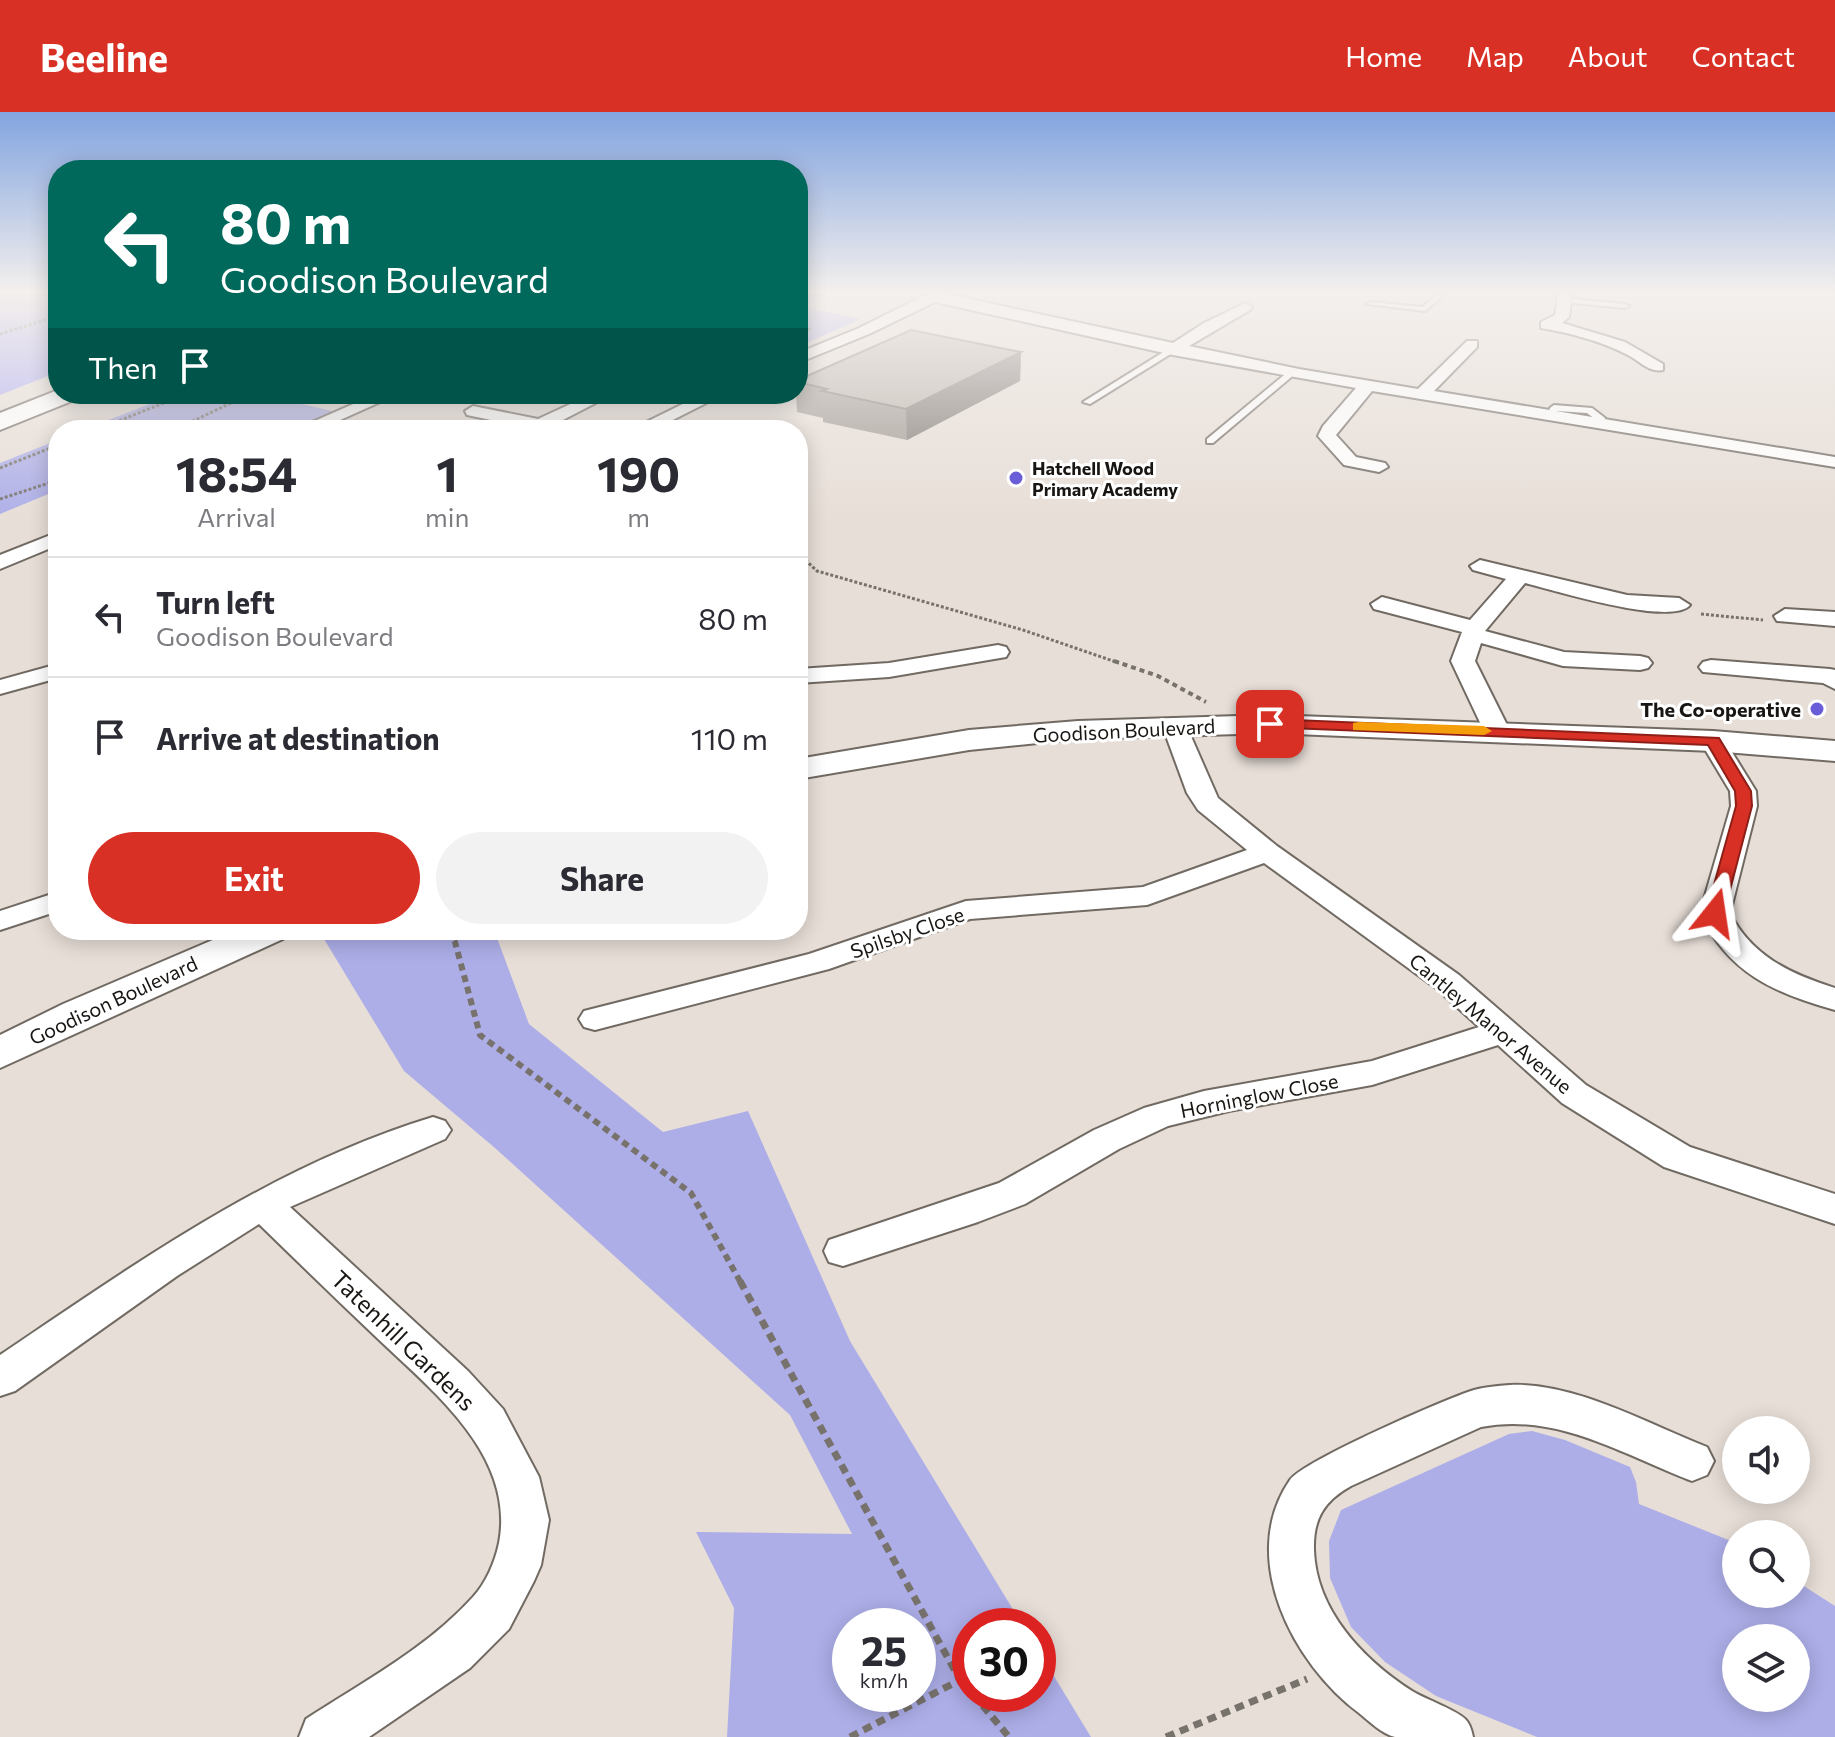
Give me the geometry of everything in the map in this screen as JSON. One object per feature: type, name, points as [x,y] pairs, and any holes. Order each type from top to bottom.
[{"type":"highway","points":[[0,410],[48,390]]},
{"type":"highway","points":[[0,422],[48,403]]},
{"type":"street","points":[[1276,370],[1835,462]]},
{"type":"street","points":[[1421,395],[1446,370]]},
{"type":"street","points":[[1367,386],[1327,436],[1350,461],[1379,467]]},
{"type":"street","points":[[318,420],[362,404]]},
{"type":"street","points":[[550,420],[584,404]]},
{"type":"street","points":[[660,420],[695,404]]},
{"type":"street","points":[[473,411],[515,420]]},
{"type":"street","points":[[0,563],[48,542]]},
{"type":"street","points":[[1480,566],[1627,602],[1679,605]]},
{"type":"street","points":[[1497,731],[1463,661],[1474,631],[1520,576]]},
{"type":"street","points":[[1382,604],[1563,659],[1640,663]]},
{"type":"street","points":[[1785,616],[1835,619]]},
{"type":"street","points":[[808,675],[889,670],[1001,644],[1025,660]]},
{"type":"street","points":[[1711,667],[1833,678]]},
{"type":"street","points":[[0,687],[48,674]]},
{"type":"street","name":"Goodison Boulevard","points":[[808,767],[969,740],[1174,725],[1497,731],[1713,741],[1835,751]]},
{"type":"street","name":"Cantley Manor Avenue","points":[[1174,725],[1200,793],[1208,804],[1267,852],[1448,982],[1574,1094],[1677,1157],[1835,1209]]},
{"type":"street","points":[[1713,741],[1743,791],[1744,806],[1715,913],[1721,929],[1733,946],[1756,966],[1779,979],[1835,999]]},
{"type":"street","name":"Spilsby Close","points":[[595,1019],[818,962],[966,910],[1147,896],[1267,852]]},
{"type":"street","points":[[0,921],[48,904]]},
{"type":"street","name":"Goodison Boulevard","points":[[0,1053],[77,1014],[247,940]]},
{"type":"street","name":"Horninglow Close","points":[[843,1251],[1004,1196],[1034,1183],[1121,1131],[1158,1117],[1215,1100],[1382,1070],[1504,1031]]},
{"type":"street","points":[[0,1378],[204,1240],[263,1205],[332,1169],[433,1130]]},
{"type":"street","name":"Tatenhill Gardens","points":[[263,1205],[453,1384],[488,1423],[517,1477],[526,1520],[518,1565],[492,1612],[453,1651],[324,1737]]},
{"type":"street","points":[[1448,1737],[1384,1702],[1341,1664],[1314,1629],[1295,1582],[1290,1545],[1296,1512],[1311,1488],[1334,1473],[1475,1409],[1500,1404],[1533,1405],[1565,1413],[1692,1461]]},
{"type":"lane","points":[[1087,402],[1140,370]]},
{"type":"lane","points":[[1210,441],[1292,373]]},
{"type":"path","points":[[121,420],[161,404]]},
{"type":"path","points":[[195,420],[229,404]]},
{"type":"path","points":[[0,468],[48,449]]},
{"type":"path","points":[[0,499],[48,483]]},
{"type":"path","points":[[808,562],[817,571],[1023,630],[1158,676],[1203,698],[1224,725]]},
{"type":"path","points":[[1679,605],[1688,613],[1789,622],[1785,616]]},
{"type":"path","points":[[454,940],[480,1035],[691,1193],[952,1666]]},
{"type":"path","points":[[1166,1737],[1271,1696],[1341,1664]]},
{"type":"path","points":[[850,1737],[952,1684]]},
{"type":"path","points":[[988,1712],[1009,1737]]},
{"type":"shaded area","points":[[0,370],[48,370],[48,376],[0,395]]},
{"type":"shaded area","points":[[149,404],[302,404],[336,412],[320,420],[109,420]]},
{"type":"shaded area","points":[[48,444],[48,494],[0,514],[0,463]]},
{"type":"shaded area","points":[[325,940],[498,940],[529,1024],[663,1132],[748,1111],[850,1341],[1012,1608],[952,1608],[952,1712],[1056,1712],[1056,1680],[1091,1737],[727,1737],[734,1608],[696,1532],[852,1534],[790,1415],[495,1148],[404,1071]]},
{"type":"shaded area","points":[[1532,1431],[1565,1440],[1630,1467],[1639,1504],[1722,1537],[1722,1608],[1810,1608],[1810,1590],[1835,1606],[1835,1737],[1537,1737],[1436,1696],[1385,1662],[1351,1627],[1330,1578],[1329,1541],[1341,1510],[1509,1434]]},
{"type":"building","points":[[821,370],[985,370],[906,409],[822,391],[827,389],[808,384],[808,376]]},
{"type":"slow traffic","points":[[1359,726],[1484,731]]},
{"type":"place","name":"Hatchell Wood Primary Academy","points":[[1016,478]]},
{"type":"place","name":"The Co-operative","points":[[1817,709]]},
{"type":"route","points":[[1270,724],[1713,741],[1743,791],[1744,806],[1715,913]]}]
